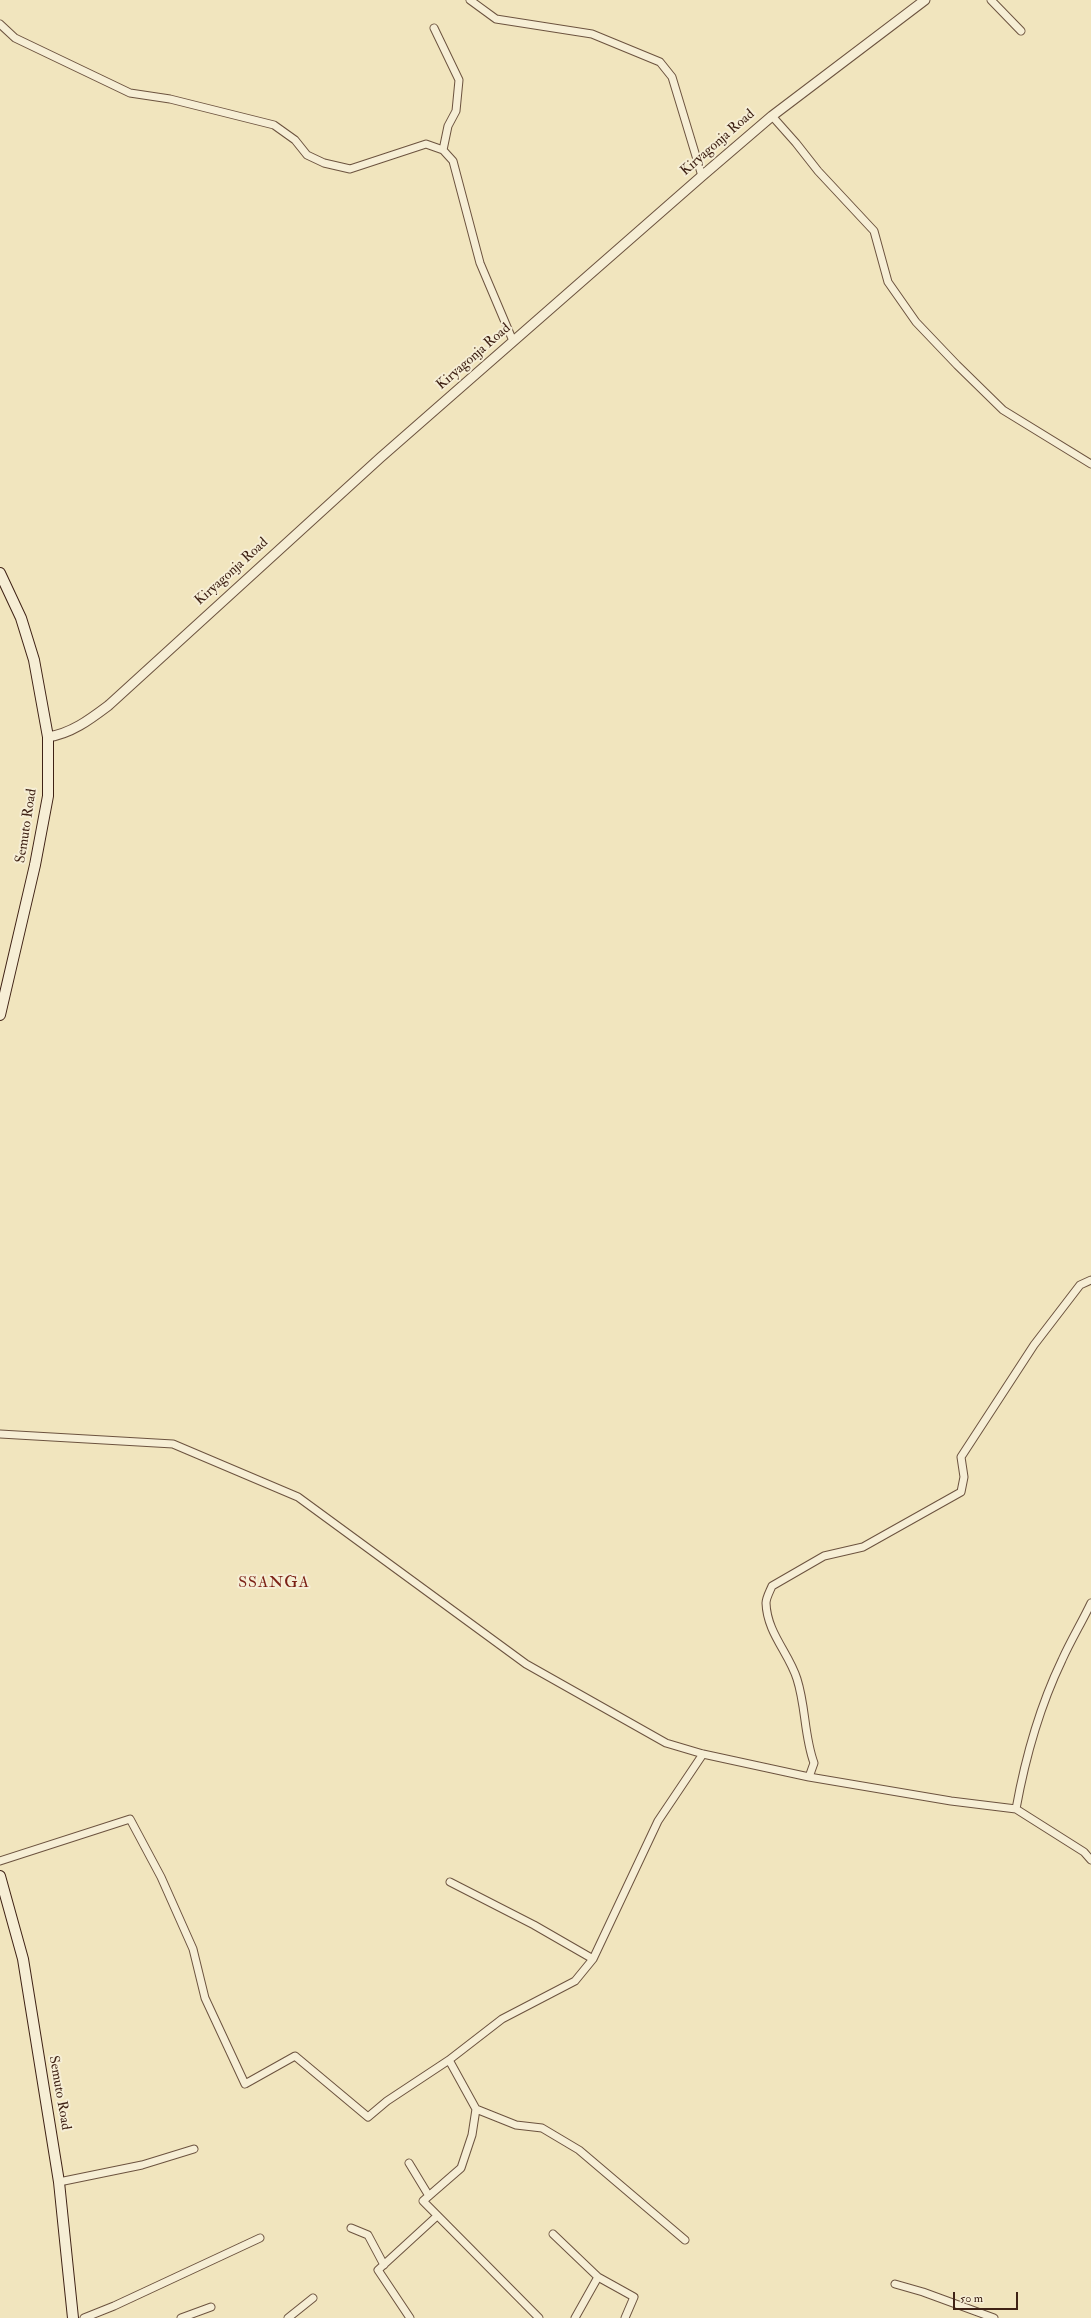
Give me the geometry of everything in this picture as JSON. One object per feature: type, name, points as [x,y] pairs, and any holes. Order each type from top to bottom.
[{"type":"main road","name":"Semuto Road","points":[[0,573],[21,618],[34,660],[48,738],[48,796],[35,865],[0,1015]]},
{"type":"main road","name":"Semuto Road","points":[[0,1876],[23,1959],[59,2182],[73,2318]]},
{"type":"street","points":[[470,0],[496,19],[592,34],[660,62],[672,78],[702,176]]},
{"type":"street","name":"Kiryagonja Road","points":[[48,738],[61,735],[75,729],[109,705],[374,464],[702,176],[772,116],[925,0]]},
{"type":"street","points":[[991,0],[1021,31]]},
{"type":"street","points":[[0,24],[15,38],[130,93],[170,99],[274,125],[295,140],[307,154],[324,163],[350,169],[426,144],[444,150],[452,161],[480,263],[513,341]]},
{"type":"street","points":[[434,28],[459,80],[456,112],[448,126],[444,150]]},
{"type":"street","points":[[772,116],[818,171],[874,231],[888,282],[916,322],[1003,410],[1091,464]]},
{"type":"street","points":[[809,1777],[814,1762],[808,1746],[807,1720],[797,1678],[774,1635],[766,1602],[772,1586],[824,1556],[863,1547],[961,1492],[964,1477],[961,1457],[988,1413],[1034,1345],[1080,1285],[1091,1280]]},
{"type":"street","points":[[0,1434],[174,1444],[298,1496],[526,1664],[666,1744],[703,1754],[809,1777],[951,1801],[1016,1809],[1084,1852],[1091,1860]]},
{"type":"street","points":[[1016,1809],[1022,1774],[1046,1703],[1062,1660],[1091,1602]]},
{"type":"street","points":[[0,1861],[130,1820],[161,1877],[190,1942],[205,1998],[245,2084],[295,2056],[368,2117],[387,2101],[449,2060],[502,2019],[575,1981],[592,1959],[658,1821],[703,1754]]},
{"type":"street","points":[[450,1882],[534,1925],[592,1959]]},
{"type":"street","points":[[449,2060],[476,2109],[472,2135],[461,2168],[423,2201],[539,2318]]},
{"type":"street","points":[[476,2109],[516,2126],[542,2128],[579,2150],[685,2240]]},
{"type":"street","points":[[59,2182],[142,2165],[194,2149]]},
{"type":"street","points":[[409,2163],[429,2196]]},
{"type":"street","points":[[410,2318],[378,2270],[437,2216]]},
{"type":"street","points":[[351,2228],[368,2235],[384,2265]]},
{"type":"street","points":[[553,2234],[598,2277],[634,2297],[625,2318]]},
{"type":"street","points":[[84,2318],[114,2306],[260,2238]]},
{"type":"street","points":[[575,2318],[598,2277]]},
{"type":"street","points":[[895,2284],[923,2292],[994,2318]]},
{"type":"street","points":[[288,2318],[313,2298]]},
{"type":"street","points":[[181,2318],[211,2307]]},
{"type":"district","name":"SSANGA","points":[[274,1584]]}]
